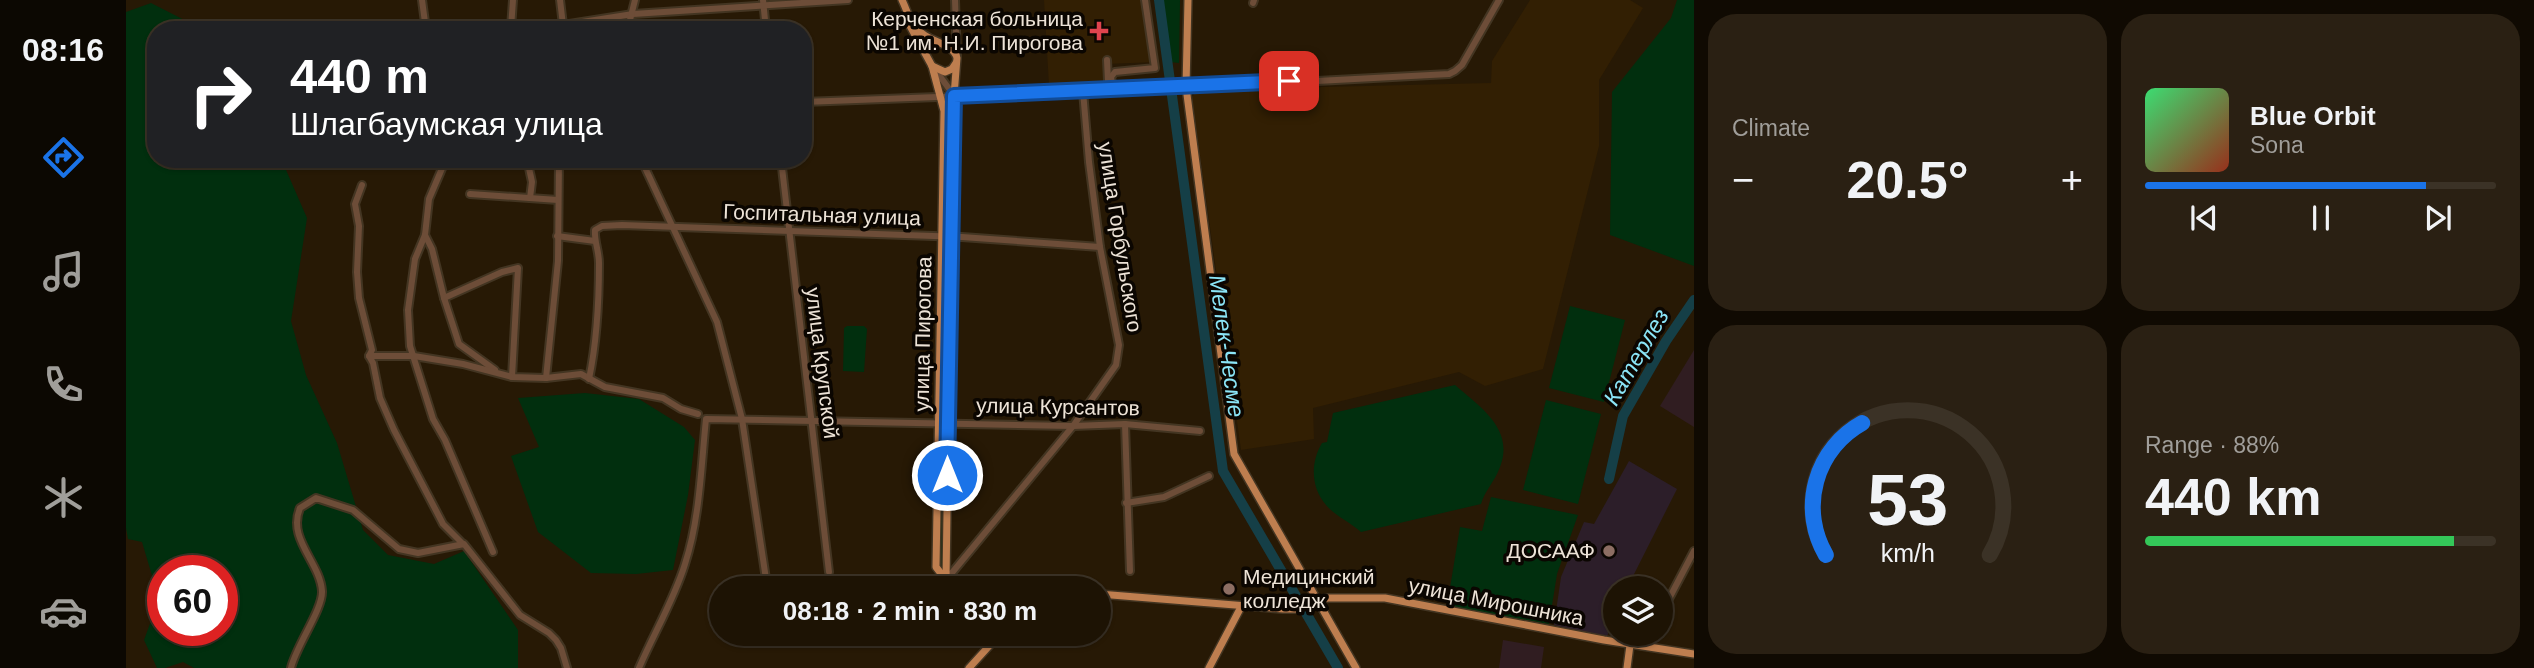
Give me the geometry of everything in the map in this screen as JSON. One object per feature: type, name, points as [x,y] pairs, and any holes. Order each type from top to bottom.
[{"type":"main road","name":"улица Пирогова","points":[[900,0],[931,65],[944,111],[943,423]]},
{"type":"main road","points":[[1188,0],[1183,87],[1234,454],[1356,668]]},
{"type":"main road","points":[[912,26],[953,49],[957,60],[952,69],[945,72],[931,65],[931,53],[942,45]]},
{"type":"main road","name":"улица Пирогова","points":[[943,576],[936,567],[952,237],[957,60]]},
{"type":"main road","points":[[1111,595],[1241,607],[1295,608],[1315,600]]},
{"type":"main road","name":"улица Мирошника","points":[[1315,600],[1375,597],[1603,640]]},
{"type":"main road","points":[[1209,668],[1241,607]]},
{"type":"main road","points":[[974,666],[990,646]]},
{"type":"main road","points":[[1627,668],[1630,646]]},
{"type":"main road","name":"улица Мирошника","points":[[1642,646],[1694,654]]},
{"type":"street","points":[[422,0],[425,21]]},
{"type":"street","points":[[511,21],[513,0]]},
{"type":"street","points":[[560,0],[563,21]]},
{"type":"street","points":[[630,21],[635,0]]},
{"type":"street","points":[[588,21],[633,14],[763,3],[848,0]]},
{"type":"street","points":[[942,45],[951,35],[955,0]]},
{"type":"street","points":[[1109,77],[1115,72],[1155,68],[1145,0]]},
{"type":"street","points":[[812,102],[1449,74],[1462,65],[1499,0]]},
{"type":"street","points":[[763,3],[765,21]]},
{"type":"street","points":[[954,14],[957,60]]},
{"type":"street","points":[[1107,60],[1111,90]]},
{"type":"street","points":[[931,65],[954,96]]},
{"type":"street","name":"улица Горбульского","points":[[949,576],[1073,426],[1116,365],[1119,345],[1100,247],[1083,91]]},
{"type":"street","points":[[442,168],[429,199],[425,236],[415,259],[408,310],[411,346],[433,419],[445,440],[493,552]]},
{"type":"street","points":[[529,168],[532,182],[530,198]]},
{"type":"street","points":[[546,378],[558,261],[559,168]]},
{"type":"street","points":[[645,168],[717,322],[742,419],[766,576]]},
{"type":"street","name":"улица Крупской","points":[[782,168],[829,572]]},
{"type":"street","points":[[362,185],[355,204],[359,226],[357,272],[359,298],[372,350],[369,356]]},
{"type":"street","points":[[470,194],[558,200]]},
{"type":"street","name":"Госпитальная улица","points":[[595,241],[595,230],[602,226],[622,225],[942,236],[1100,247]]},
{"type":"street","points":[[425,236],[432,249],[459,344],[499,372]]},
{"type":"street","points":[[557,236],[595,241],[599,257],[596,340],[589,379]]},
{"type":"street","points":[[444,298],[502,272],[518,268],[512,377]]},
{"type":"street","points":[[369,356],[414,356],[499,372],[512,377],[546,378],[581,374],[617,391],[663,398],[681,409],[698,414]]},
{"type":"street","points":[[369,356],[380,398],[394,430],[443,524],[479,560],[520,615],[549,633],[562,648],[567,668]]},
{"type":"street","name":"улица Курсантов","points":[[639,668],[687,560],[702,477],[706,419],[1073,426],[1125,424],[1200,431]]},
{"type":"street","points":[[1125,424],[1130,571]]},
{"type":"street","points":[[1126,503],[1164,497],[1209,476]]},
{"type":"street","points":[[291,668],[322,595],[319,579],[297,527],[298,514],[305,504],[316,498],[344,506],[362,516],[392,545],[409,552],[418,553],[462,543]]},
{"type":"street","points":[[1673,591],[1694,551]]},
{"type":"shaded area","name":"Керченская больница №1 им. Н.И. Пирогова","points":[[1044,0],[1146,0],[1157,62],[1105,64],[1106,82],[1049,85]]},
{"type":"shaded area","points":[[1530,0],[1630,0],[1643,8],[1599,80],[1599,146],[1543,369],[1485,386],[1459,372],[1313,408],[1314,439],[1241,450],[1192,97],[1196,91],[1202,90],[1491,83],[1492,61]]},
{"type":"shaded area","points":[[1694,350],[1694,427],[1660,406]]},
{"type":"shaded area","name":"ДОСААФ","points":[[1629,461],[1677,489],[1633,576],[1603,576],[1603,636],[1554,625],[1561,577],[1584,522],[1594,524]]},
{"type":"shaded area","points":[[1503,640],[1544,647],[1541,668],[1499,668]]},
{"type":"green space","points":[[1162,0],[1180,0],[1179,63],[1170,62]]},
{"type":"green space","points":[[1677,0],[1694,0],[1694,266],[1610,235],[1612,92],[1671,18]]},
{"type":"green space","points":[[151,3],[186,21],[147,21],[147,168],[285,168],[307,218],[291,321],[306,375],[337,443],[363,530],[388,555],[434,564],[464,551],[518,630],[518,668],[194,668],[183,662],[157,668],[144,640],[147,632],[147,646],[238,646],[238,555],[147,555],[147,559],[142,542],[128,539],[126,12]]},
{"type":"green space","points":[[948,240],[945,417],[942,415]]},
{"type":"green space","points":[[1570,306],[1625,320],[1604,402],[1549,388]]},
{"type":"green space","points":[[864,326],[867,329],[864,372],[843,371],[844,328]]},
{"type":"green space","points":[[1455,385],[1487,413],[1501,434],[1502,459],[1481,504],[1361,532],[1330,509],[1317,491],[1314,467],[1322,443],[1327,442],[1333,413]]},
{"type":"green space","points":[[585,393],[639,399],[684,427],[695,440],[688,495],[673,570],[636,574],[591,573],[538,532],[511,456],[539,447],[518,398]]},
{"type":"green space","points":[[1546,400],[1601,414],[1578,504],[1523,490]]},
{"type":"green space","points":[[945,433],[945,570],[940,573],[942,439]]},
{"type":"green space","points":[[1491,497],[1578,515],[1557,574],[1549,624],[1447,606],[1460,527],[1482,531]]},
{"type":"waterway","name":"Мелек-Чесме","points":[[1159,0],[1223,471],[1338,668]]},
{"type":"waterway","name":"Катерлез","points":[[1609,479],[1623,416],[1666,341],[1694,300]]},
{"type":"place","name":"Керченская больница №1 им. Н.И. Пирогова","points":[[1099,31]]},
{"type":"place","name":"ДОСААФ","points":[[1609,551]]},
{"type":"place","name":"Медицинский колледж","points":[[1229,589]]},
{"type":"route","points":[[947,475],[954,96],[1204,87],[1289,81]]}]
